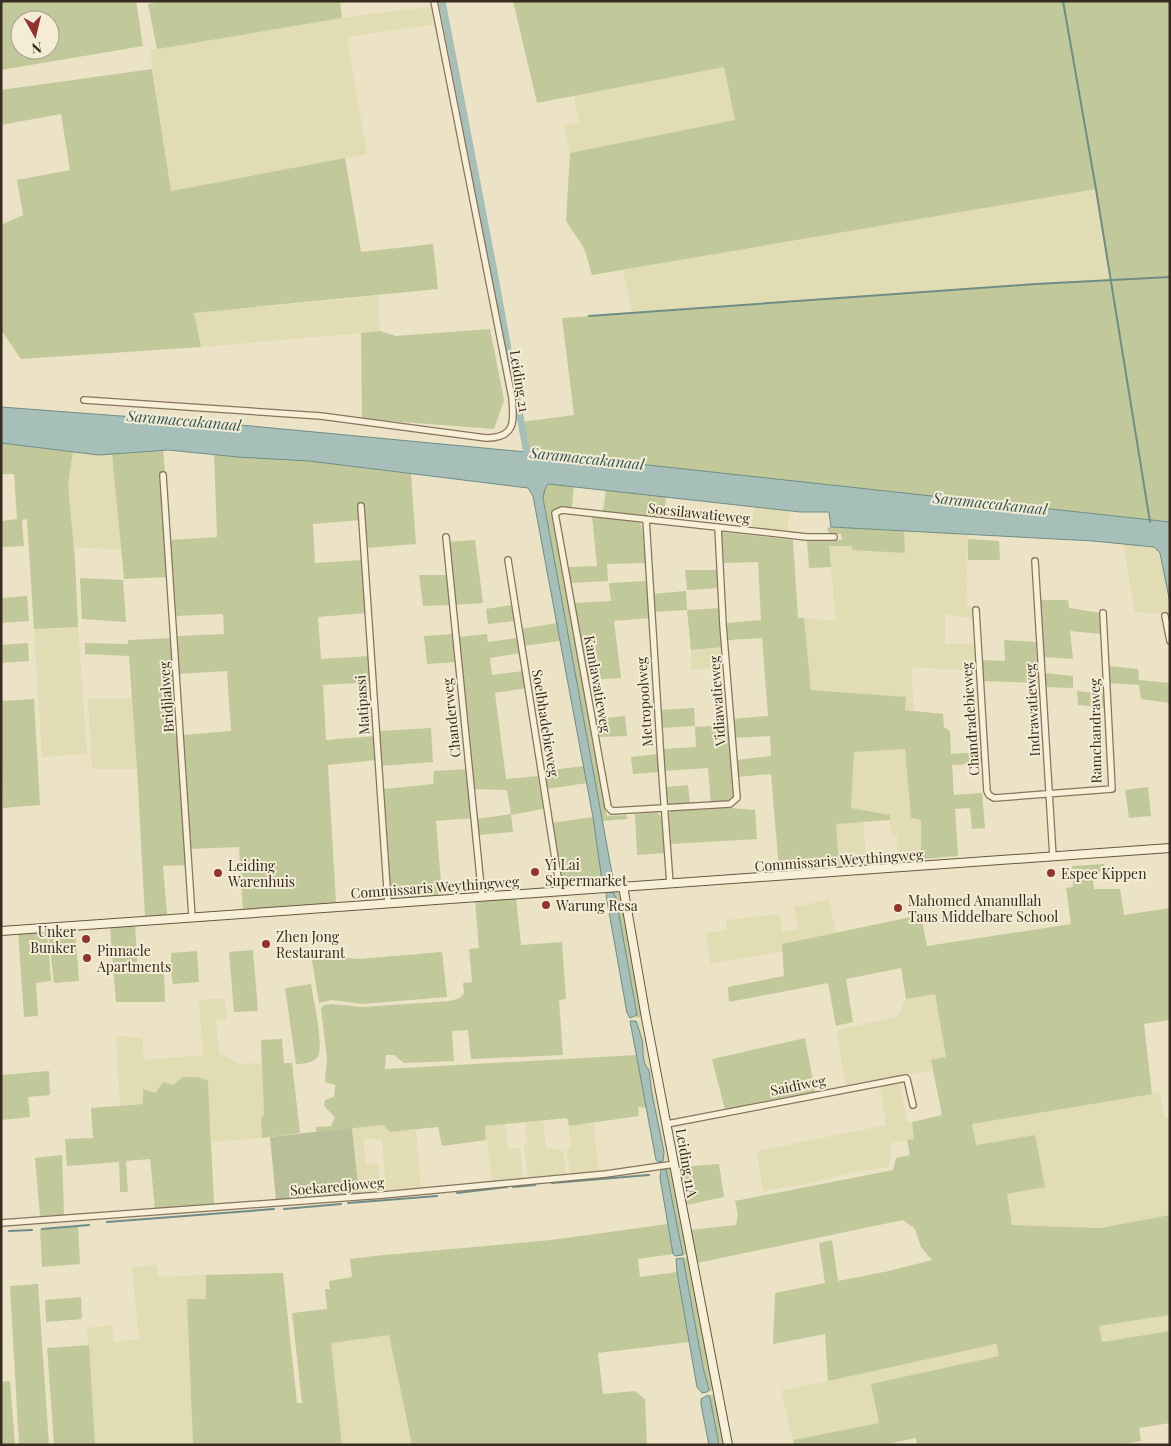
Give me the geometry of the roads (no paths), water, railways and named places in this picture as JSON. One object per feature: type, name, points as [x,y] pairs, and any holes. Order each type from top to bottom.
[{"type":"main road","name":"Commissaris Weythingweg","points":[[1,931],[1170,848]]},
{"type":"main road","name":"Leiding 11A","points":[[619,887],[667,1124],[672,1165],[728,1445]]},
{"type":"street","name":"Leiding 21","points":[[84,400],[321,416],[486,438],[501,436],[511,428],[514,421],[510,388],[434,1]]},
{"type":"street","name":"Bridjlalweg","points":[[164,475],[192,917]]},
{"type":"street","name":"Matipassi","points":[[362,506],[388,903]]},
{"type":"street","name":"Soesilawatieweg","points":[[562,510],[807,537],[834,537]]},
{"type":"street","name":"Kamlawatieweg","points":[[562,510],[555,513],[555,516],[608,807],[614,812],[666,808]]},
{"type":"street","name":"Metropoolweg","points":[[646,519],[660,761],[666,808],[670,884]]},
{"type":"street","name":"Vidiawatieweg","points":[[666,808],[730,804],[737,798],[723,625],[718,528]]},
{"type":"street","name":"Chanderweg","points":[[446,537],[482,897]]},
{"type":"street","name":"Soelbhadebieweg","points":[[508,560],[560,890]]},
{"type":"street","name":"Indrawatieweg","points":[[1036,561],[1053,857]]},
{"type":"street","name":"Chandradebieweg","points":[[976,610],[987,791],[994,798],[1049,794]]},
{"type":"street","name":"Ramchandraweg","points":[[1049,794],[1112,789],[1103,613]]},
{"type":"street","points":[[1165,616],[1170,641]]},
{"type":"street","name":"Saidiweg","points":[[667,1124],[906,1078],[913,1105]]},
{"type":"street","name":"Soekaredjoweg","points":[[1,1223],[364,1196],[606,1174],[672,1165]]},
{"type":"water","name":"Saramaccakanaal","points":[[1,407],[240,425],[547,454],[1170,522],[1170,603],[1160,553],[1154,547],[1093,541],[831,527],[829,512],[800,512],[548,484],[543,498],[614,884],[605,884],[602,881],[593,817],[533,496],[528,488],[309,461],[238,457],[168,450],[99,455],[1,443]]},
{"type":"water","points":[[608,892],[613,892],[616,898],[637,1015],[630,1018],[627,1013],[606,895]]},
{"type":"water","points":[[630,1021],[636,1021],[642,1040],[644,1060],[649,1070],[664,1152],[663,1161],[658,1162],[656,1160]]},
{"type":"water","points":[[666,1169],[683,1255],[675,1256],[673,1254],[660,1178],[661,1170]]},
{"type":"water","points":[[683,1258],[709,1390],[702,1393],[697,1387],[677,1272],[676,1259]]},
{"type":"water","points":[[708,1395],[719,1445],[709,1445],[701,1404],[701,1399]]},
{"type":"waterway","name":"Saramaccakanaal","points":[[442,1],[528,460]]},
{"type":"waterway","points":[[1063,1],[1096,189],[1150,522]]},
{"type":"waterway","points":[[589,316],[1036,284],[1170,277]]},
{"type":"waterway","points":[[552,1183],[649,1175]]},
{"type":"waterway","points":[[513,1187],[535,1185]]},
{"type":"waterway","points":[[457,1193],[507,1187]]},
{"type":"waterway","points":[[348,1203],[437,1196]]},
{"type":"waterway","points":[[284,1209],[341,1204]]},
{"type":"waterway","points":[[107,1222],[274,1209]]},
{"type":"waterway","points":[[42,1229],[89,1225]]},
{"type":"waterway","points":[[9,1231],[32,1230]]},
{"type":"place","name":"Yi Lai Supermarket","points":[[535,872]]},
{"type":"place","name":"Leiding Warenhuis","points":[[218,873]]},
{"type":"place","name":"Espee Kippen","points":[[1051,873]]},
{"type":"place","name":"Warung Resa","points":[[546,905]]},
{"type":"place","name":"Mahomed Amanullah Taus Middelbare School","points":[[898,908]]},
{"type":"place","name":"Unker Bunker","points":[[86,939]]},
{"type":"place","name":"Zhen Jong Restaurant","points":[[266,944]]},
{"type":"place","name":"Pinnacle Apartments","points":[[87,958]]}]
